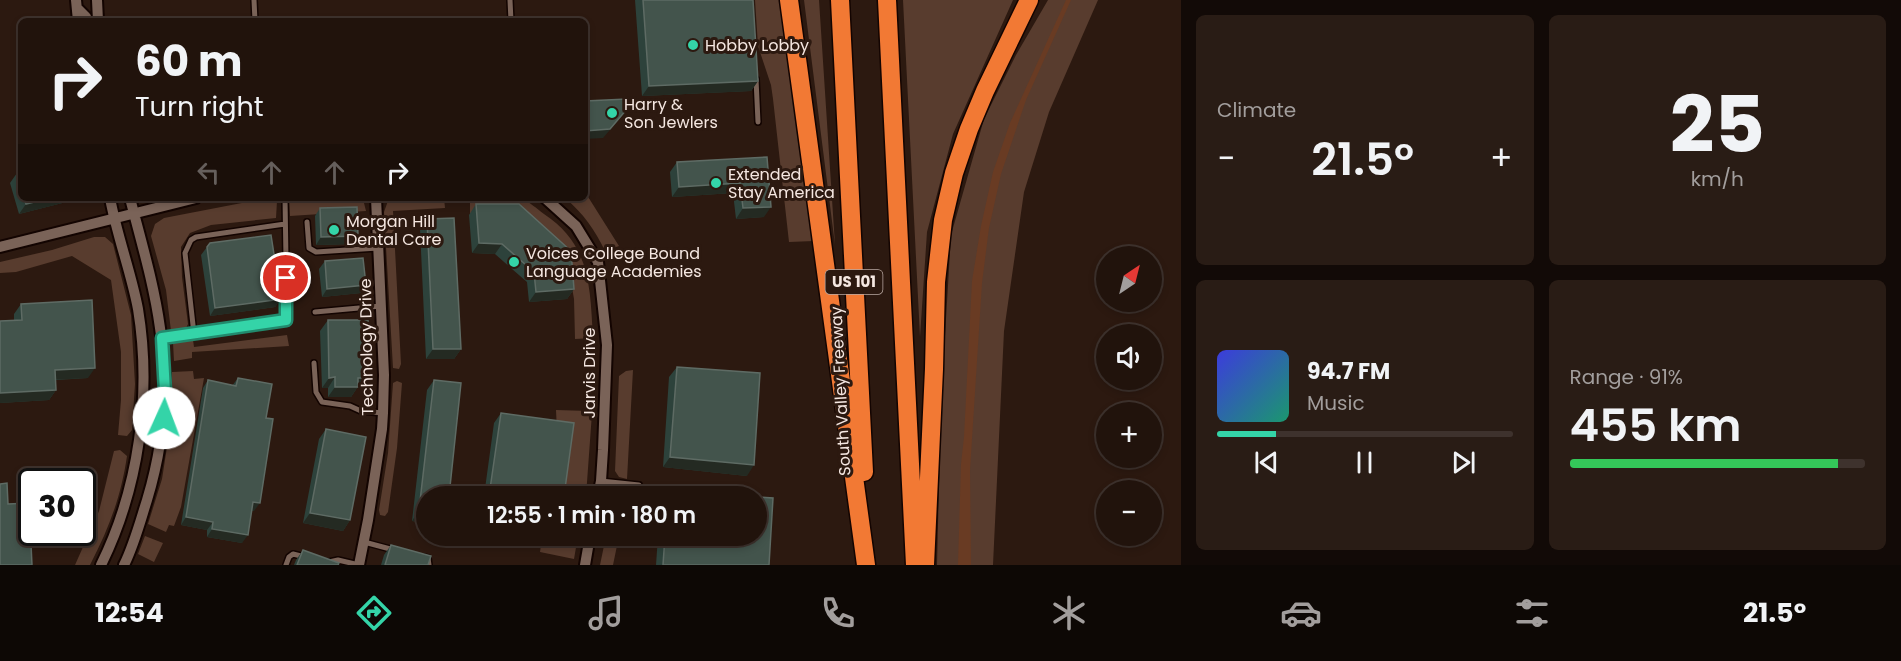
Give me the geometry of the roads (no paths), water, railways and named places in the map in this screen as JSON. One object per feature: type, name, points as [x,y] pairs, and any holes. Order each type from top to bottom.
[{"type":"highway","points":[[789,0],[867,565]]},
{"type":"highway","name":"South Valley Freeway","points":[[840,0],[867,565]]},
{"type":"highway","name":"US 101","points":[[886,0],[915,565]]},
{"type":"highway","points":[[925,565],[936,282],[943,220],[954,173],[969,129],[1029,0]]},
{"type":"street","points":[[97,0],[98,18]]},
{"type":"street","points":[[77,4],[86,18]]},
{"type":"street","points":[[101,565],[125,504],[138,446],[144,382],[143,345],[138,307],[111,201]]},
{"type":"street","points":[[124,565],[154,477],[160,446],[165,392],[162,338],[153,290],[131,201]]},
{"type":"street","points":[[0,247],[183,201]]},
{"type":"street","name":"Technology Drive","points":[[359,565],[383,413],[384,375],[376,201]]},
{"type":"street","name":"Jarvis Drive","points":[[548,201],[576,226],[598,261],[607,345],[600,486]]},
{"type":"street","points":[[585,565],[588,546]]},
{"type":"lane","points":[[254,0],[255,18]]},
{"type":"lane","points":[[510,0],[511,18]]},
{"type":"lane","points":[[755,67],[758,122]]},
{"type":"lane","points":[[162,338],[286,320],[285,201]]},
{"type":"lane","points":[[307,222],[309,248],[312,251],[379,248]]},
{"type":"lane","points":[[194,334],[185,253],[191,240],[196,237],[285,224]]},
{"type":"lane","points":[[315,312],[381,306]]},
{"type":"lane","points":[[314,363],[316,392],[322,402],[350,406],[361,411],[383,413]]},
{"type":"lane","points":[[601,481],[639,485]]},
{"type":"lane","points":[[364,542],[396,550]]},
{"type":"lane","points":[[286,565],[292,554],[315,560]]},
{"type":"lane","points":[[417,556],[428,558],[429,565]]},
{"type":"lane","points":[[323,562],[338,560],[359,565]]},
{"type":"place","name":"Hobby Lobby","points":[[693,45]]},
{"type":"place","name":"Harry & Son Jewlers","points":[[612,113]]},
{"type":"place","name":"Extended Stay America","points":[[716,183]]},
{"type":"place","name":"Morgan Hill Dental Care","points":[[334,230]]},
{"type":"place","name":"Voices College Bound Language Academies","points":[[514,262]]}]
